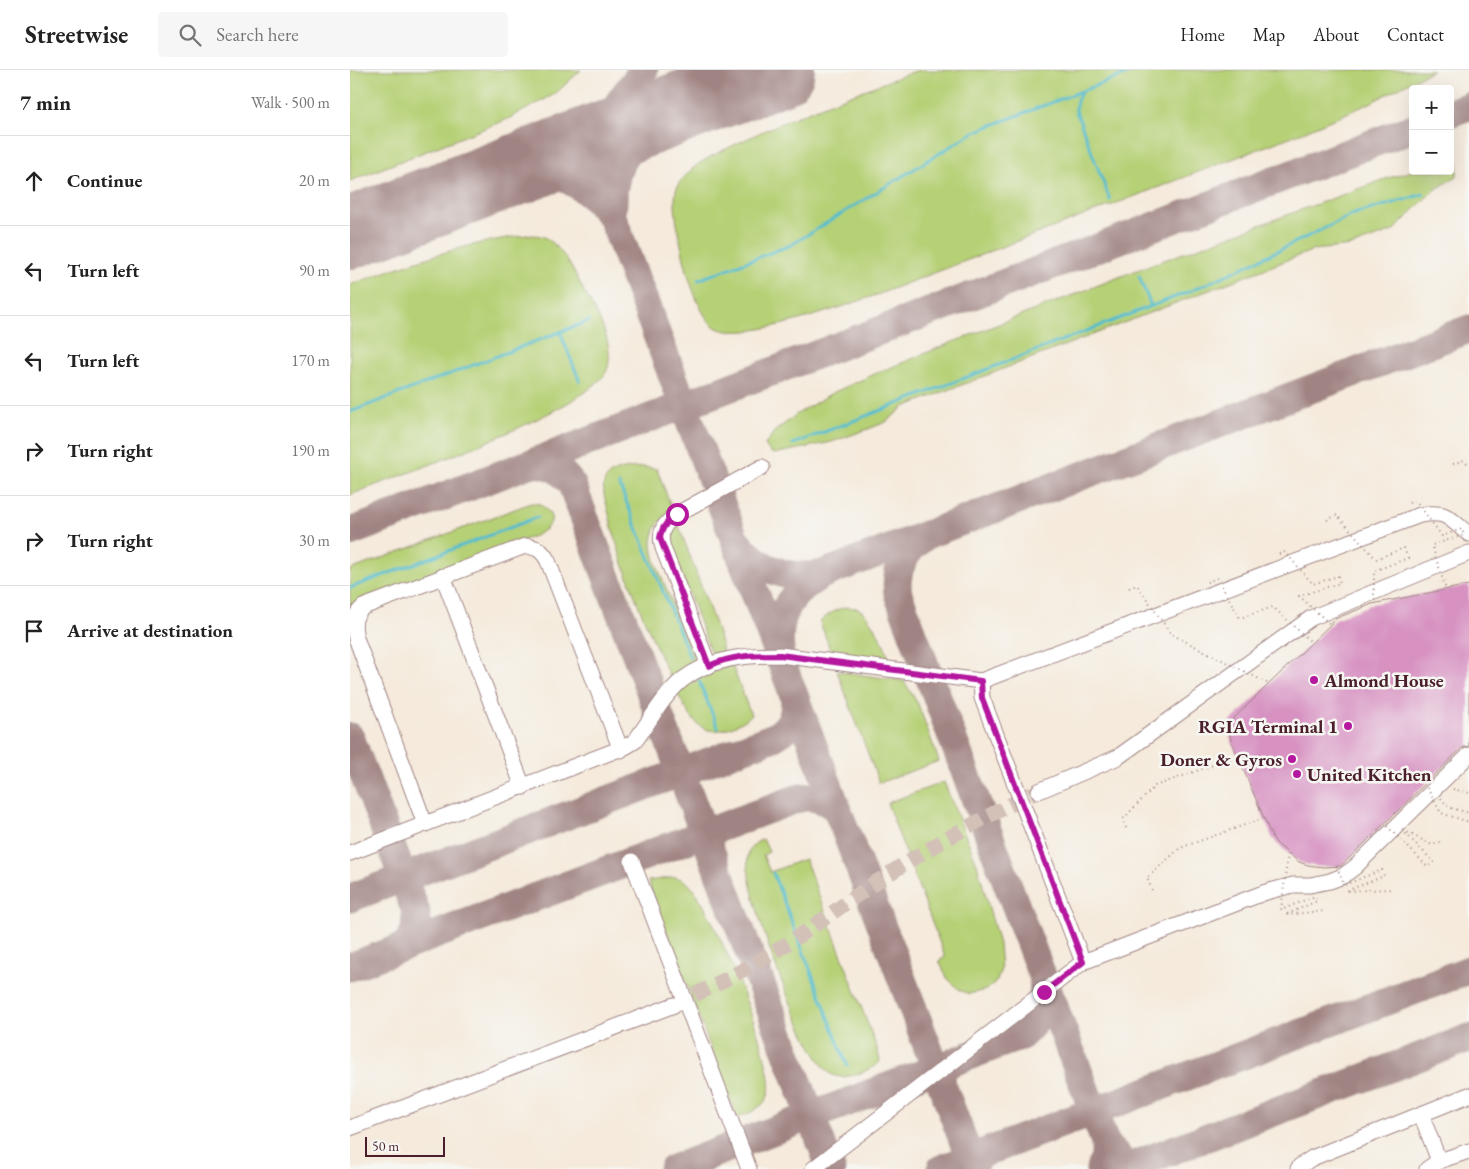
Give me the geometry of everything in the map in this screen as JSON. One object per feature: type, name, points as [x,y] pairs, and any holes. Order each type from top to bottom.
[{"type":"lane","points":[[709,666],[662,548],[661,531],[666,523],[677,514],[762,467]]},
{"type":"lane","points":[[350,852],[620,750],[635,741],[682,680],[730,658],[761,654],[780,655],[981,681],[1420,515],[1439,513],[1449,517],[1465,532]]},
{"type":"lane","points":[[425,824],[353,626],[357,615],[363,607],[442,576],[525,546],[541,550],[548,561],[620,750]]},
{"type":"lane","points":[[1039,791],[1118,757],[1311,618],[1469,553]]},
{"type":"lane","points":[[442,576],[523,787]]},
{"type":"lane","points":[[981,681],[982,698],[1083,962]]},
{"type":"lane","points":[[813,1169],[1083,962],[1266,892],[1294,885],[1310,885],[1330,881],[1343,876],[1355,867],[1469,755]]},
{"type":"lane","points":[[632,861],[748,1169]]},
{"type":"lane","points":[[350,1128],[674,1005]]},
{"type":"lane","points":[[1298,1169],[1312,1158],[1469,1095]]},
{"type":"lane","points":[[1421,1114],[1433,1165],[1469,1151]]},
{"type":"path","points":[[1453,464],[1464,460],[1469,465]]},
{"type":"path","points":[[1409,503],[1416,501],[1442,536],[1465,532]]},
{"type":"path","points":[[1327,520],[1337,516],[1376,559],[1404,548],[1408,558],[1374,571],[1374,603]]},
{"type":"path","points":[[1446,590],[1432,545],[1464,535],[1465,532]]},
{"type":"path","points":[[1279,554],[1285,552],[1313,584],[1338,576],[1340,583],[1299,596],[1330,624]]},
{"type":"path","points":[[1207,582],[1217,578],[1240,618],[1273,607],[1311,642]]},
{"type":"path","points":[[1129,588],[1137,585],[1172,634],[1269,684]]},
{"type":"path","points":[[1126,828],[1123,819],[1155,786],[1238,756]]},
{"type":"path","points":[[1427,788],[1441,813],[1469,822]]},
{"type":"path","points":[[1452,789],[1469,793]]},
{"type":"path","points":[[1437,792],[1448,807],[1469,813]]},
{"type":"path","points":[[1152,890],[1147,878],[1180,848],[1264,818]]},
{"type":"path","points":[[1387,826],[1428,867],[1434,862],[1401,829],[1432,845],[1440,842]]},
{"type":"path","points":[[1288,854],[1281,910],[1315,896],[1317,901],[1285,915],[1324,911]]},
{"type":"path","points":[[1337,867],[1344,885],[1382,870],[1384,876],[1346,890],[1392,889]]},
{"type":"green space","points":[[350,70],[581,70],[555,94],[508,119],[350,181]]},
{"type":"green space","points":[[918,70],[1433,70],[1368,104],[1303,132],[879,294],[821,314],[770,327],[747,331],[728,331],[715,327],[709,321],[697,301],[685,265],[675,206],[676,191],[680,181],[706,159],[758,133]]},
{"type":"green space","points":[[1454,162],[1458,162],[1457,176],[1433,191],[1393,231],[1351,246],[1314,250],[904,407],[886,422],[832,442],[774,454],[765,445],[774,432],[797,414],[832,393],[877,373],[1137,270],[1388,178],[1409,172],[1409,175],[1454,175]]},
{"type":"green space","points":[[527,235],[547,238],[570,264],[607,338],[609,348],[608,367],[596,383],[570,401],[534,421],[448,458],[350,495],[350,285],[459,249]]},
{"type":"green space","points":[[644,467],[657,469],[672,509],[654,532],[653,552],[696,661],[671,680],[627,575],[613,532],[604,494],[604,484],[610,475],[621,470]]},
{"type":"green space","points":[[531,503],[540,504],[551,517],[550,524],[537,535],[350,605],[350,570]]},
{"type":"green space","points":[[677,521],[715,624],[722,646],[722,653],[713,655],[710,651],[672,547],[671,530]]},
{"type":"green space","points":[[847,607],[858,608],[868,617],[886,648],[888,659],[871,660],[831,652],[820,622],[832,612]]},
{"type":"green space","points":[[732,665],[751,715],[744,721],[731,727],[720,730],[704,728],[693,719],[678,695],[696,680]]},
{"type":"green space","points":[[837,671],[904,681],[918,704],[939,761],[879,783]]},
{"type":"green space","points":[[944,782],[977,864],[999,944],[1001,969],[997,981],[986,990],[969,994],[959,990],[947,978],[939,961],[945,957],[887,803]]},
{"type":"green space","points":[[763,839],[769,852],[763,855],[770,872],[805,859],[877,1048],[880,1061],[864,1072],[842,1077],[831,1074],[820,1061],[806,1037],[791,1005],[764,933],[748,873],[749,852],[754,845]]},
{"type":"green space","points":[[676,877],[686,882],[694,890],[716,929],[742,990],[763,1052],[769,1076],[769,1093],[761,1106],[737,1118],[648,881]]},
{"type":"building","name":"RGIA Terminal 1","points":[[1469,585],[1469,746],[1462,748],[1341,866],[1323,867],[1299,862],[1277,844],[1272,837],[1231,740],[1228,724],[1337,618],[1372,604]]},
{"type":"waterway","points":[[698,280],[791,245],[974,132],[1137,70]]},
{"type":"waterway","points":[[1082,91],[1076,103],[1076,111],[1110,200]]},
{"type":"waterway","points":[[793,444],[1188,292],[1354,214],[1424,194]]},
{"type":"waterway","points":[[1139,276],[1151,306]]},
{"type":"waterway","points":[[350,412],[589,321]]},
{"type":"waterway","points":[[560,332],[580,382]]},
{"type":"waterway","points":[[619,484],[690,657]]},
{"type":"waterway","points":[[350,588],[538,517]]},
{"type":"waterway","points":[[699,681],[718,728]]},
{"type":"waterway","points":[[773,873],[847,1065]]},
{"type":"taxiway","points":[[644,70],[616,107],[604,132],[600,146],[599,161],[604,194],[974,1169]]},
{"type":"taxiway","points":[[756,79],[766,70]]},
{"type":"taxiway","points":[[1454,112],[1469,106]]},
{"type":"taxiway","points":[[572,149],[600,125],[608,115]]},
{"type":"taxiway","points":[[613,204],[616,176],[626,153],[642,133],[663,115]]},
{"type":"taxiway","points":[[350,532],[1409,130]]},
{"type":"taxiway","points":[[510,173],[541,173],[566,179],[588,193],[610,215]]},
{"type":"taxiway","points":[[823,574],[1469,329]]},
{"type":"taxiway","points":[[532,463],[555,468],[572,485],[831,1169]]},
{"type":"taxiway","points":[[924,537],[911,548],[902,562],[899,569],[898,594],[1105,1142]]},
{"type":"taxiway","points":[[738,543],[765,567],[799,576],[823,574],[803,587],[788,604],[781,624],[779,636],[780,649]]},
{"type":"taxiway","points":[[350,898],[774,737],[785,729],[792,719],[795,708],[794,695]]},
{"type":"taxiway","points":[[350,737],[416,912],[415,930],[407,946]]},
{"type":"taxiway","points":[[350,967],[796,799],[813,797],[828,803],[838,810]]},
{"type":"taxiway","points":[[941,1169],[1469,970]]},
{"type":"taxiway","points":[[673,1169],[1021,1036],[1032,1025],[1040,1012],[1044,997],[1043,981]]},
{"type":"taxiway","points":[[1123,1169],[1469,1038]]},
{"type":"taxiway","points":[[1100,1169],[1105,1157],[1105,1142],[1117,1155]]},
{"type":"runway","points":[[350,233],[779,70]]},
{"type":"tunnel","points":[[674,1005],[704,991],[776,951],[858,894],[938,844],[1039,791]]},
{"type":"place","name":"Almond House","points":[[1314,680]]},
{"type":"place","name":"RGIA Terminal 1","points":[[1348,726]]},
{"type":"place","name":"Doner & Gyros","points":[[1292,759]]},
{"type":"place","name":"United Kitchen","points":[[1297,774]]},
{"type":"route","points":[[677,514],[666,523],[661,531],[662,548],[709,666],[730,658],[761,654],[780,655],[981,681],[982,698],[1083,962],[1044,992]]}]
